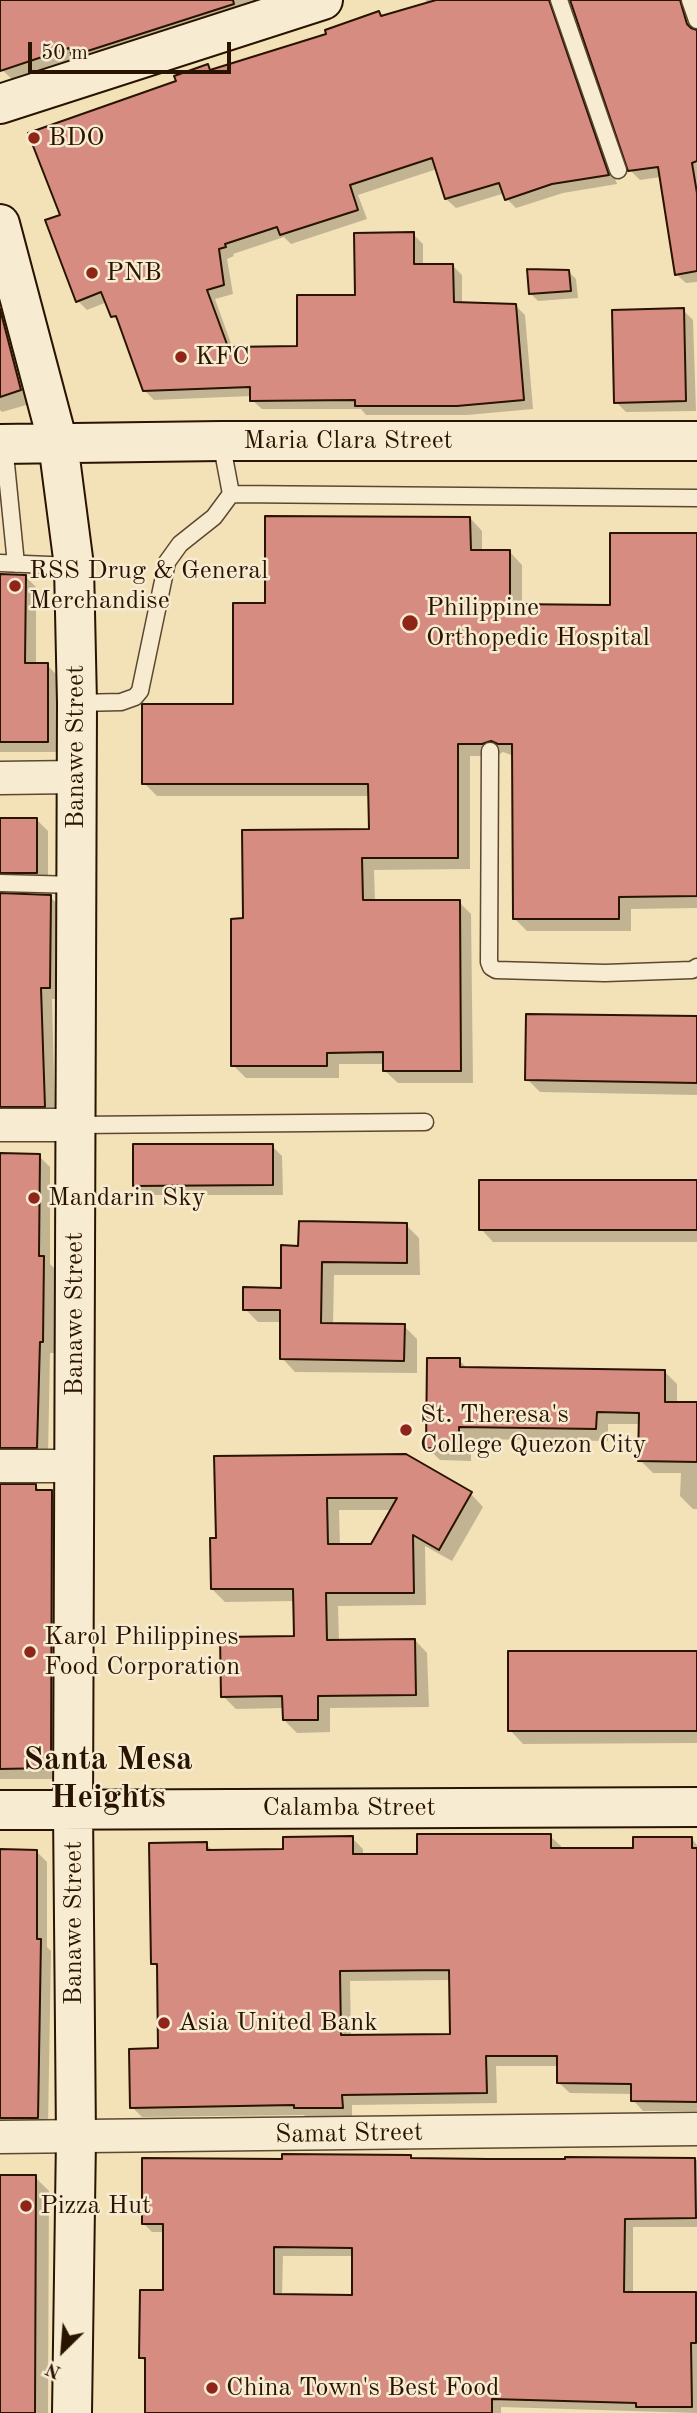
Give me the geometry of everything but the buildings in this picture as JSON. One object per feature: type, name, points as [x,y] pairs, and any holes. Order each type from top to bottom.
[{"type":"main road","points":[[0,104],[323,0]]},
{"type":"main road","name":"Banawe Street","points":[[0,224],[58,443],[74,566],[77,703],[73,1810],[76,2138],[72,2413]]},
{"type":"main road","name":"Maria Clara Street","points":[[2,444],[697,441]]},
{"type":"main road","name":"Calamba Street","points":[[0,1810],[697,1807]]},
{"type":"street","points":[[0,778],[76,777]]},
{"type":"street","points":[[0,1125],[75,1125]]},
{"type":"street","points":[[0,1466],[75,1466]]},
{"type":"street","name":"Samat Street","points":[[0,2137],[697,2129]]},
{"type":"lane","points":[[559,0],[618,170]]},
{"type":"lane","points":[[690,0],[697,20]]},
{"type":"lane","points":[[77,703],[121,702],[135,697],[140,691],[167,562],[180,544],[214,517],[231,494],[221,441]]},
{"type":"lane","points":[[2,444],[8,564],[74,566]]},
{"type":"lane","points":[[231,494],[697,498]]},
{"type":"lane","points":[[490,751],[491,967],[496,970],[605,973],[692,970],[697,967]]},
{"type":"lane","points":[[0,883],[76,886]]},
{"type":"lane","points":[[75,1125],[425,1122]]},
{"type":"place","name":"BDO","points":[[34,138]]},
{"type":"place","name":"PNB","points":[[92,273]]},
{"type":"place","name":"KFC","points":[[181,357]]},
{"type":"place","name":"RSS Drug & General Merchandise","points":[[15,586]]},
{"type":"place","name":"Philippine Orthopedic Hospital","points":[[410,623]]},
{"type":"place","name":"Mandarin Sky","points":[[34,1198]]},
{"type":"place","name":"St. Theresa's College Quezon City","points":[[406,1430]]},
{"type":"place","name":"Karol Philippines Food Corporation","points":[[30,1652]]},
{"type":"place","name":"Asia United Bank","points":[[164,2023]]},
{"type":"place","name":"Pizza Hut","points":[[26,2206]]},
{"type":"place","name":"China Town's Best Food","points":[[212,2388]]},
{"type":"district","name":"Santa Mesa Heights","points":[[108,1779]]}]
